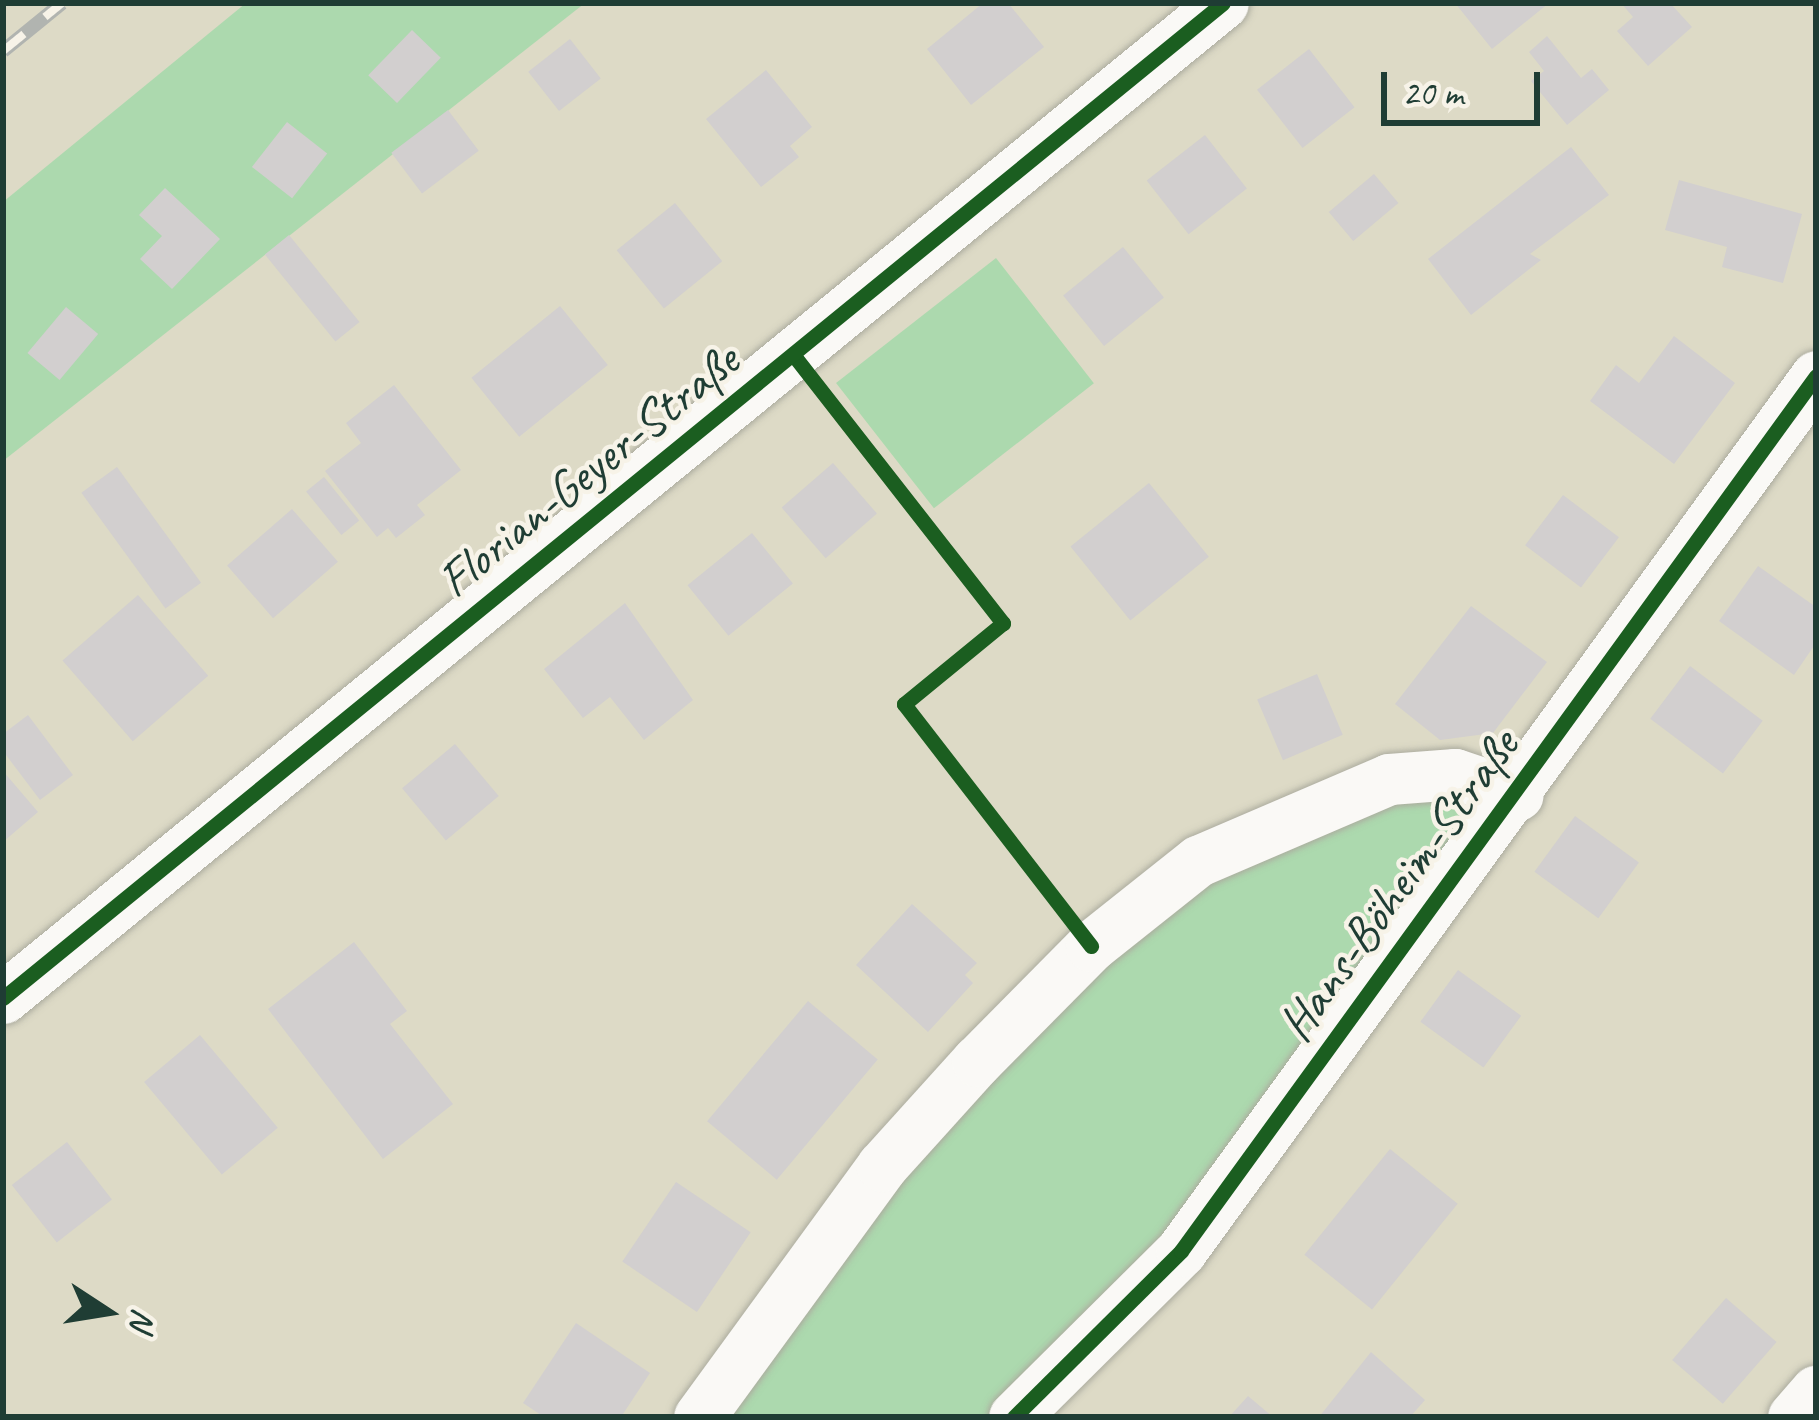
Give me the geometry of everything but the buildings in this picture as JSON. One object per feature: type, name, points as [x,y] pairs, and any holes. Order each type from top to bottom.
[{"type":"street","name":"Florian-Geyer-Straße","points":[[3,998],[1223,3]]},
{"type":"street","name":"Hans-Böheim-Straße","points":[[1014,1417],[1181,1251],[1518,795],[1816,376]]},
{"type":"street","name":"Hans-Böheim-Straße","points":[[699,1417],[882,1166],[976,1061],[1091,946],[1198,861],[1389,779],[1455,773],[1518,795]]},
{"type":"street","points":[[1793,1417],[1816,1391]]},
{"type":"green space","points":[[246,3],[585,3],[3,461],[3,202]]},
{"type":"green space","points":[[996,258],[1094,383],[934,508],[836,383]]},
{"type":"green space","points":[[1417,794],[1444,795],[1471,816],[1168,1235],[991,1417],[719,1417],[987,1068],[1206,877]]},
{"type":"railway","points":[[3,51],[62,3]]},
{"type":"cycle path","points":[[3,998],[1223,3]]},
{"type":"cycle path","points":[[795,357],[1003,623],[904,704],[1091,946]]},
{"type":"cycle path","points":[[1014,1417],[1181,1251],[1816,376]]}]
